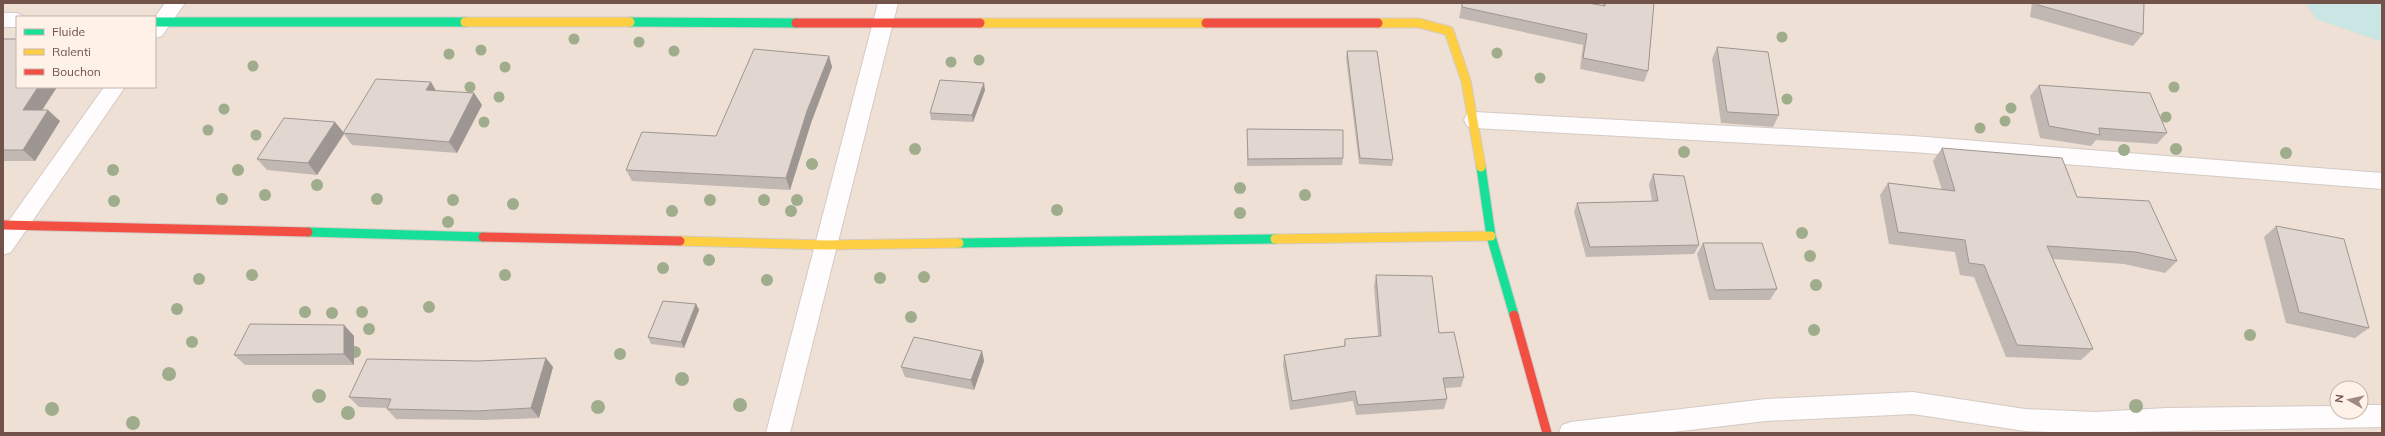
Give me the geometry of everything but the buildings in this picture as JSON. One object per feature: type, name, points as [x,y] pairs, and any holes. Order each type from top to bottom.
[{"type":"street","points":[[157,25],[175,3]]},
{"type":"street","points":[[157,25],[885,12],[1419,24],[1449,31],[1460,55],[1474,120],[1491,236],[1547,433]]},
{"type":"street","points":[[778,433],[885,12]]},
{"type":"street","points":[[3,20],[16,20]]},
{"type":"street","points":[[3,246],[10,224],[114,88]]},
{"type":"street","points":[[1474,120],[1913,144],[2382,181]]},
{"type":"street","points":[[10,224],[826,245],[1491,236]]},
{"type":"street","points":[[1571,433],[1766,410],[1914,403],[2024,420],[2095,423],[2167,419],[2382,416]]},
{"type":"shaded area","points":[[3,3],[2382,3],[2382,433],[3,433]]},
{"type":"waterway","points":[[2338,3],[2382,19]]},
{"type":"traffic: fast","points":[[156,22],[465,22]]},
{"type":"traffic: fast","points":[[630,22],[796,23]]},
{"type":"traffic: fast","points":[[1481,167],[1491,236],[1514,315]]},
{"type":"traffic: fast","points":[[308,232],[483,237]]},
{"type":"traffic: fast","points":[[959,243],[1275,239]]},
{"type":"traffic: slow","points":[[465,22],[630,22]]},
{"type":"traffic: slow","points":[[980,23],[1206,23]]},
{"type":"traffic: slow","points":[[1378,23],[1419,23],[1449,31],[1456,47],[1466,81],[1481,167]]},
{"type":"traffic: slow","points":[[1275,239],[1491,236]]},
{"type":"traffic: slow","points":[[680,241],[825,245],[959,243]]},
{"type":"traffic: jam","points":[[796,23],[980,23]]},
{"type":"traffic: jam","points":[[1206,23],[1378,23]]},
{"type":"traffic: jam","points":[[3,225],[308,232]]},
{"type":"traffic: jam","points":[[483,237],[680,241]]},
{"type":"traffic: jam","points":[[1514,315],[1547,433]]}]
